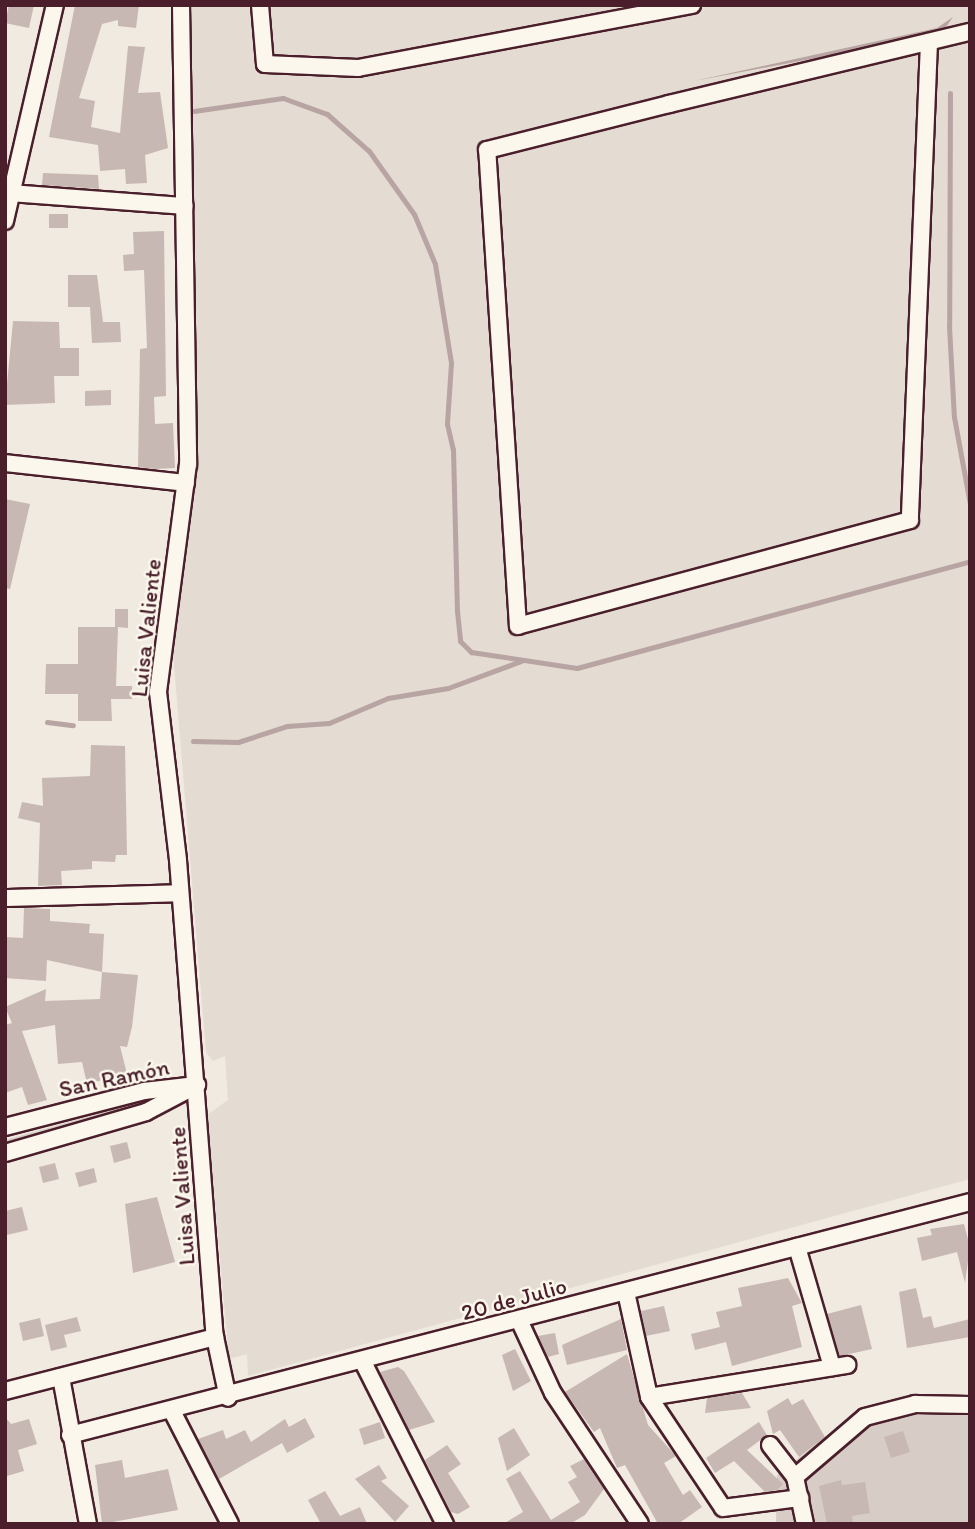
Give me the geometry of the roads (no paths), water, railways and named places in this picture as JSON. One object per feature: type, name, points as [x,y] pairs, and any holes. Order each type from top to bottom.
[{"type":"street","points":[[55,5],[8,200],[186,206]]},
{"type":"street","name":"Luisa Valiente","points":[[181,5],[186,206],[186,483],[158,692],[197,1086],[215,1337],[228,1398]]},
{"type":"street","points":[[260,5],[265,64],[358,68],[692,5]]},
{"type":"street","points":[[929,42],[910,520],[518,626],[487,150],[929,42],[970,33]]},
{"type":"street","points":[[5,463],[186,483]]},
{"type":"street","points":[[5,898],[179,892]]},
{"type":"street","name":"San Ramón","points":[[5,1127],[144,1091],[197,1086]]},
{"type":"street","name":"San Ramón","points":[[5,1153],[146,1112],[197,1086]]},
{"type":"street","name":"20 de Julio","points":[[70,1435],[173,1413],[970,1202]]},
{"type":"street","points":[[649,1397],[839,1366],[797,1247]]},
{"type":"street","points":[[626,1292],[649,1397],[723,1508],[757,1508],[800,1497]]},
{"type":"street","points":[[520,1322],[553,1393],[640,1524]]},
{"type":"street","points":[[5,1391],[215,1337]]},
{"type":"street","points":[[363,1362],[445,1524]]},
{"type":"street","points":[[61,1377],[88,1524]]},
{"type":"street","points":[[795,1477],[865,1417],[915,1404],[970,1405]]},
{"type":"street","points":[[173,1413],[230,1524]]},
{"type":"street","points":[[770,1445],[795,1477],[805,1524]]},
{"type":"waterway","points":[[950,93],[949,326],[954,417],[970,504]]},
{"type":"waterway","points":[[194,111],[283,98],[327,114],[369,151],[414,214],[435,264],[451,363],[447,424],[453,449],[457,611],[460,641],[471,652],[577,668],[970,561]]},
{"type":"waterway","points":[[193,741],[238,742],[287,726],[329,723],[388,698],[448,688],[521,661]]},
{"type":"waterway","points":[[47,722],[73,725]]}]
